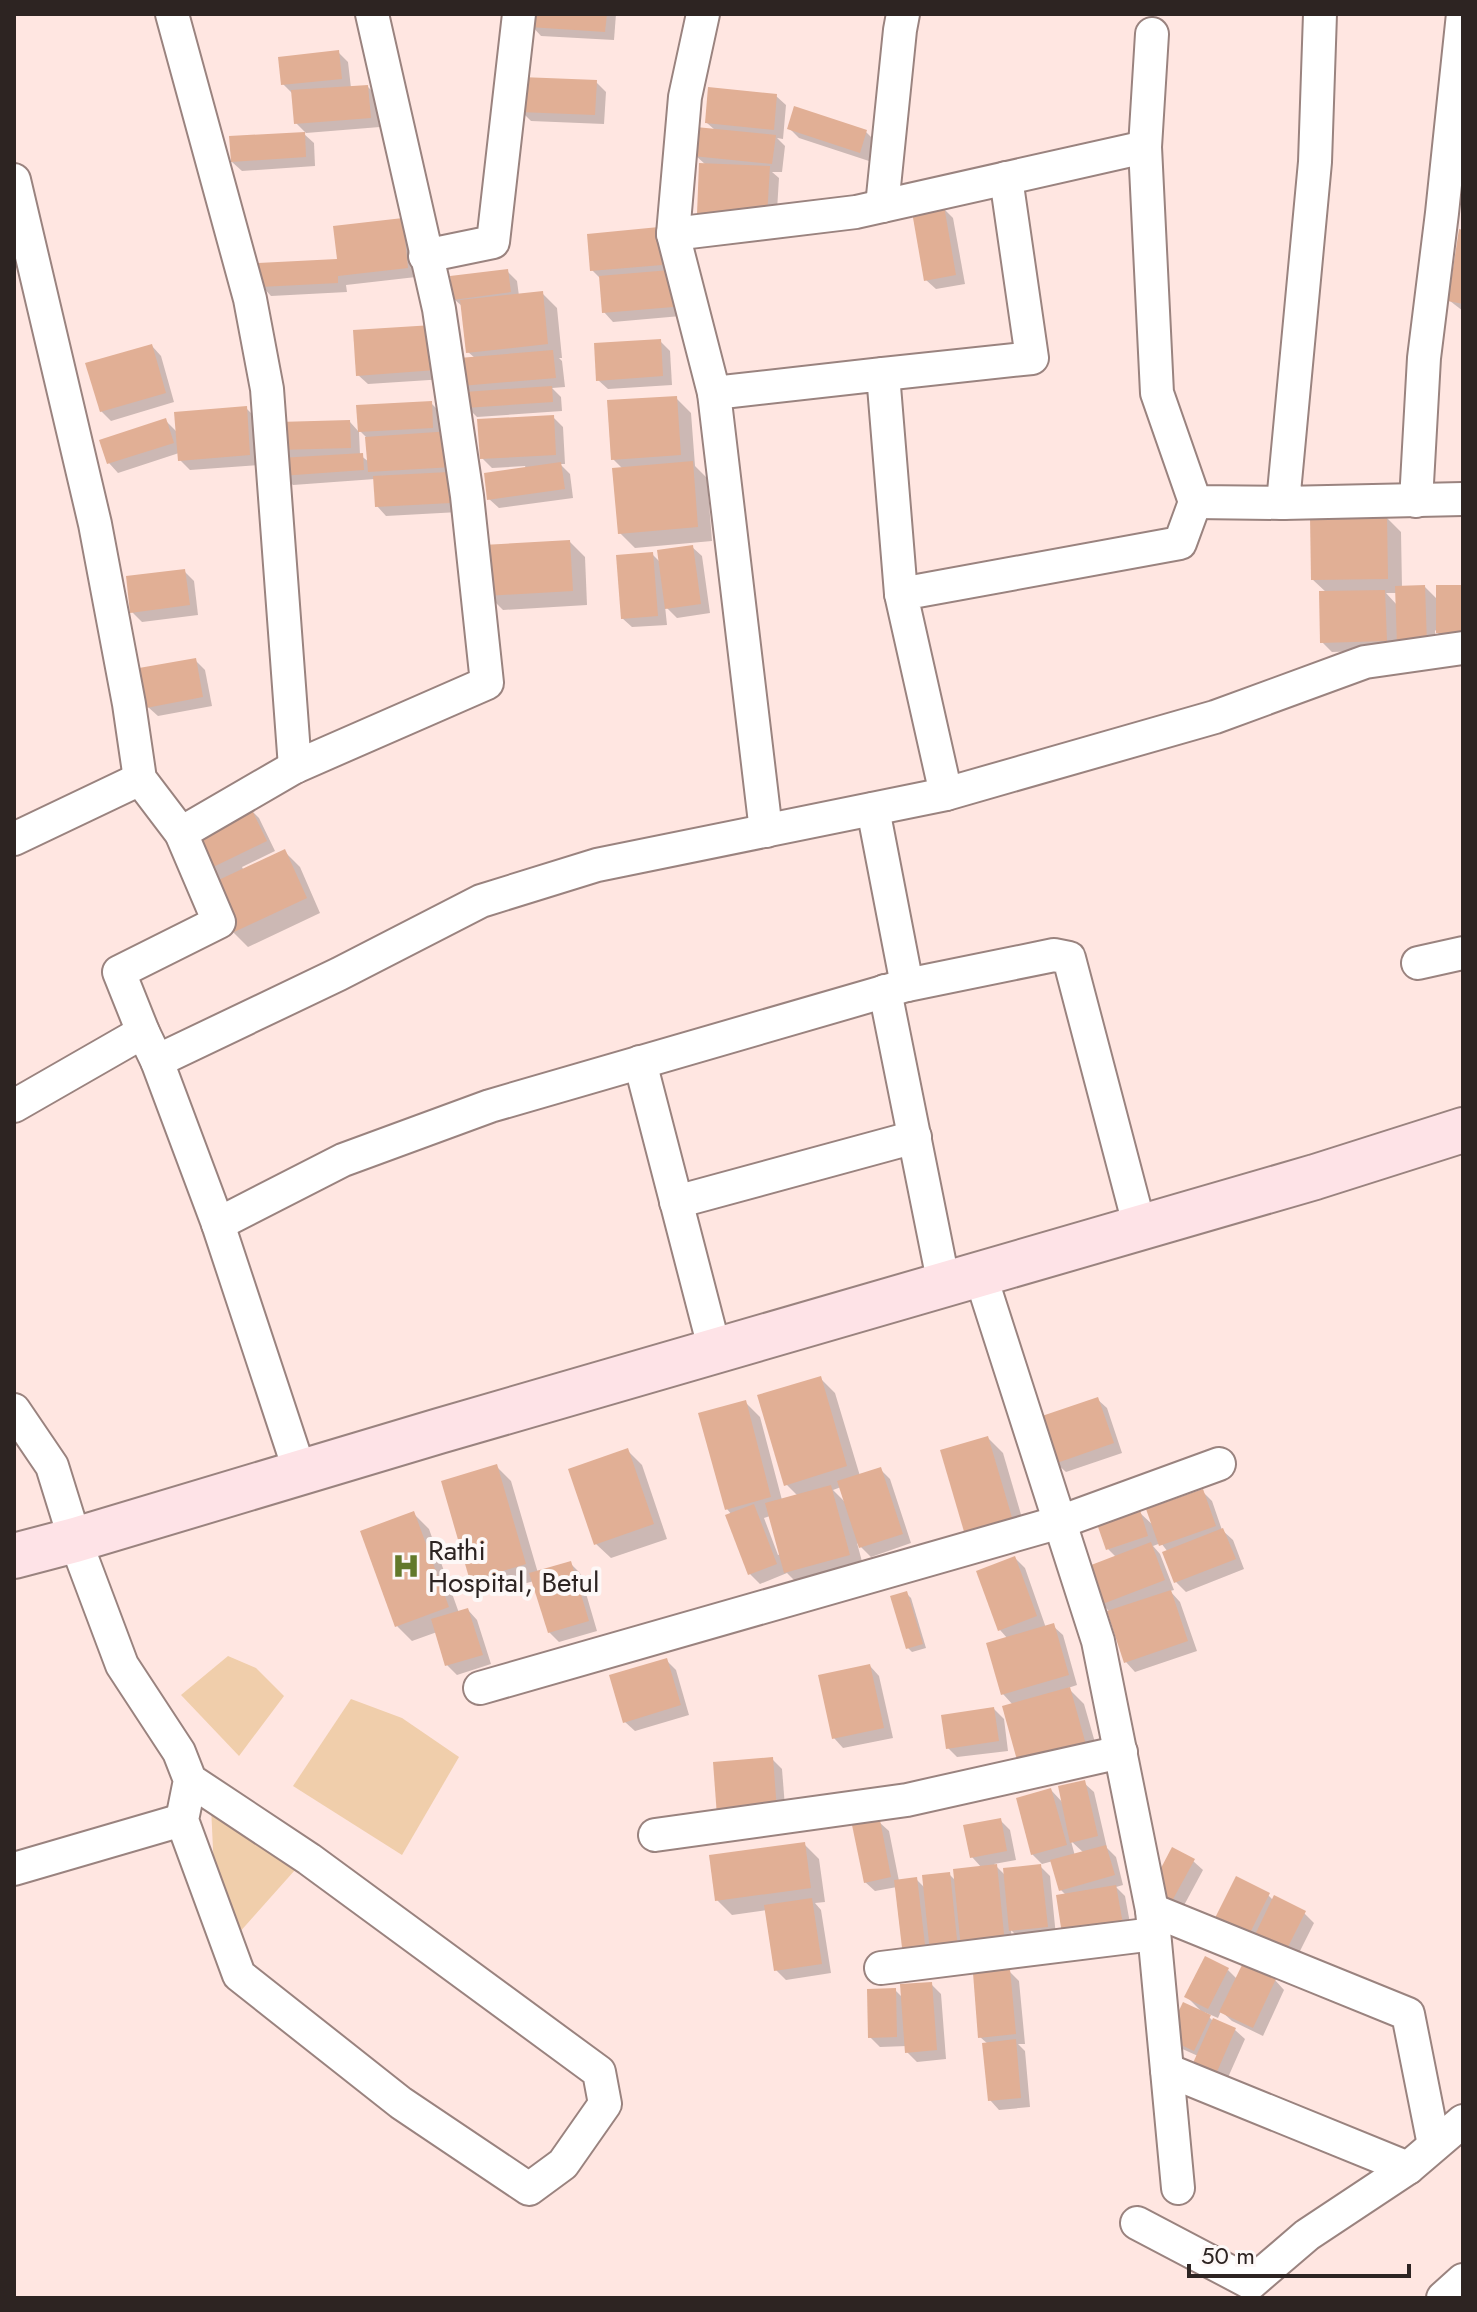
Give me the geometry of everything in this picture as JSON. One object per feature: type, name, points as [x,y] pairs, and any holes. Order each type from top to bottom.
[{"type":"main road","points":[[14,1556],[1315,1177],[1463,1130]]},
{"type":"street","points":[[172,14],[250,299],[267,389],[295,767]]},
{"type":"street","points":[[181,833],[295,767],[487,683],[464,480],[439,309],[372,14]]},
{"type":"street","points":[[425,256],[493,242],[519,14]]},
{"type":"street","points":[[703,14],[685,97],[673,234],[714,393],[766,831]]},
{"type":"street","points":[[882,206],[903,14]]},
{"type":"street","points":[[1283,503],[1315,162],[1320,14]]},
{"type":"street","points":[[1416,501],[1424,358],[1463,14]]},
{"type":"street","points":[[901,594],[1180,543],[1195,502],[1157,393],[1145,147],[1152,34]]},
{"type":"street","points":[[673,234],[856,212],[1145,147]]},
{"type":"street","points":[[714,393],[1032,358],[1006,178]]},
{"type":"street","points":[[14,180],[95,524],[140,779],[181,833],[219,922],[119,972],[157,1061],[218,1224],[300,1472]]},
{"type":"street","points":[[883,374],[901,594],[946,794]]},
{"type":"street","points":[[1195,502],[1463,499]]},
{"type":"street","points":[[157,1061],[339,974],[481,901],[597,865],[946,794],[1215,717],[1365,662],[1463,648]]},
{"type":"street","points":[[14,839],[140,779]]},
{"type":"street","points":[[873,809],[915,1137],[962,1280],[1060,1522],[1098,1641],[1153,1922],[1178,2188]]},
{"type":"street","points":[[1418,963],[1463,953]]},
{"type":"street","points":[[218,1224],[343,1160],[490,1106],[896,988],[1054,955],[1069,958],[1140,1228]]},
{"type":"street","points":[[14,1106],[143,1032]]},
{"type":"street","points":[[640,1062],[715,1351]]},
{"type":"street","points":[[676,1202],[915,1137]]},
{"type":"street","points":[[14,1410],[52,1466],[75,1540],[122,1665],[179,1752],[190,1780],[182,1820],[239,1975],[401,2103],[529,2189],[563,2164],[605,2104],[599,2072],[309,1859],[190,1780]]},
{"type":"street","points":[[480,1688],[1060,1522],[1219,1464]]},
{"type":"street","points":[[655,1835],[907,1800],[1121,1752]]},
{"type":"street","points":[[14,1869],[182,1820]]},
{"type":"street","points":[[881,1968],[1153,1922],[1408,2014],[1434,2145]]},
{"type":"street","points":[[1167,2070],[1408,2168]]},
{"type":"street","points":[[1137,2223],[1251,2283],[1307,2235],[1408,2168],[1463,2121]]},
{"type":"street","points":[[1443,2298],[1463,2280]]},
{"type":"shaded area","points":[[228,1656],[256,1668],[284,1696],[239,1756],[181,1695]]},
{"type":"shaded area","points":[[351,1699],[402,1718],[459,1757],[402,1855],[293,1786]]},
{"type":"shaded area","points":[[211,1806],[295,1870],[238,1934],[214,1871]]},
{"type":"building","points":[[530,14],[607,14],[605,32],[529,27]]},
{"type":"building","points":[[339,50],[342,79],[281,85],[278,57]]},
{"type":"building","points":[[521,77],[597,80],[595,115],[519,112]]},
{"type":"building","points":[[368,85],[371,118],[294,124],[291,90]]},
{"type":"building","points":[[708,87],[777,94],[774,130],[705,123]]},
{"type":"building","points":[[794,106],[867,130],[860,153],[787,129]]},
{"type":"building","points":[[696,127],[776,135],[772,164],[693,156]]},
{"type":"building","points":[[305,132],[306,157],[231,162],[229,136]]},
{"type":"building","points":[[699,163],[770,166],[767,217],[697,214]]},
{"type":"building","points":[[944,206],[956,275],[924,281],[912,212]]},
{"type":"building","points":[[403,218],[408,268],[338,276],[338,283],[260,287],[258,263],[337,259],[333,226]]},
{"type":"building","points":[[659,227],[662,265],[590,271],[587,234]]},
{"type":"building","points":[[1459,229],[1463,230],[1463,304],[1448,301]]},
{"type":"building","points":[[508,269],[511,292],[453,300],[450,276]]},
{"type":"building","points":[[670,270],[673,307],[602,313],[599,276]]},
{"type":"building","points":[[543,291],[548,344],[466,353],[460,300]]},
{"type":"building","points":[[433,325],[436,370],[356,376],[353,330]]},
{"type":"building","points":[[661,339],[663,376],[596,381],[594,343]]},
{"type":"building","points":[[152,344],[166,393],[100,412],[85,363]]},
{"type":"building","points":[[553,350],[556,378],[461,386],[459,358]]},
{"type":"building","points":[[552,386],[553,402],[465,408],[464,392]]},
{"type":"building","points":[[677,396],[681,455],[611,460],[607,400]]},
{"type":"building","points":[[432,401],[433,428],[358,432],[356,405]]},
{"type":"building","points":[[247,406],[250,455],[178,461],[174,412]]},
{"type":"building","points":[[554,415],[556,455],[480,459],[477,419]]},
{"type":"building","points":[[166,418],[174,443],[107,464],[99,440]]},
{"type":"building","points":[[350,420],[351,448],[278,450],[278,422]]},
{"type":"building","points":[[451,431],[453,467],[368,472],[365,437]]},
{"type":"building","points":[[363,453],[364,470],[281,476],[280,458]]},
{"type":"building","points":[[693,461],[698,527],[618,534],[612,468]]},
{"type":"building","points":[[561,462],[565,489],[487,500],[484,473]]},
{"type":"building","points":[[449,472],[451,503],[375,507],[373,476]]},
{"type":"building","points":[[1387,515],[1388,579],[1311,580],[1310,516]]},
{"type":"building","points":[[570,540],[573,591],[486,596],[483,545]]},
{"type":"building","points":[[693,545],[701,604],[665,609],[657,550]]},
{"type":"building","points":[[653,552],[658,616],[621,619],[616,555]]},
{"type":"building","points":[[185,569],[190,605],[130,613],[126,576]]},
{"type":"building","points":[[1425,585],[1427,645],[1397,646],[1395,586]]},
{"type":"building","points":[[1436,585],[1463,585],[1463,633],[1436,633]]},
{"type":"building","points":[[1385,590],[1387,641],[1320,643],[1319,591]]},
{"type":"building","points":[[196,658],[203,697],[146,708],[139,668]]},
{"type":"building","points":[[250,806],[267,841],[205,871],[189,836]]},
{"type":"building","points":[[285,849],[307,898],[232,933],[210,884]]},
{"type":"building","points":[[821,1376],[847,1466],[784,1486],[757,1395]]},
{"type":"building","points":[[1098,1397],[1114,1443],[1054,1464],[1039,1417]]},
{"type":"building","points":[[746,1400],[771,1497],[725,1510],[698,1413]]},
{"type":"building","points":[[988,1436],[1013,1521],[965,1535],[940,1450]]},
{"type":"building","points":[[628,1448],[654,1524],[594,1545],[568,1469]]},
{"type":"building","points":[[497,1464],[526,1564],[470,1581],[441,1481]]},
{"type":"building","points":[[881,1467],[903,1534],[859,1548],[837,1481]]},
{"type":"building","points":[[831,1485],[850,1555],[784,1573],[765,1503]]},
{"type":"building","points":[[1203,1489],[1216,1526],[1159,1546],[1146,1509]]},
{"type":"building","points":[[754,1504],[777,1564],[748,1575],[725,1515]]},
{"type":"building","points":[[1140,1510],[1148,1536],[1106,1550],[1097,1524]]},
{"type":"building","points":[[414,1511],[449,1607],[395,1627],[360,1531]]},
{"type":"building","points":[[1223,1528],[1236,1559],[1174,1583],[1162,1552]]},
{"type":"building","points":[[1151,1542],[1165,1580],[1100,1605],[1086,1567]]},
{"type":"building","points":[[1015,1556],[1037,1616],[998,1631],[976,1571]]},
{"type":"building","points":[[571,1561],[589,1621],[548,1633],[529,1573]]},
{"type":"building","points":[[1171,1590],[1188,1641],[1124,1663],[1107,1611]]},
{"type":"building","points":[[907,1591],[923,1644],[906,1649],[890,1596]]},
{"type":"building","points":[[468,1608],[483,1655],[445,1666],[431,1619]]},
{"type":"building","points":[[1054,1623],[1069,1675],[1001,1695],[986,1643]]},
{"type":"building","points":[[667,1658],[681,1705],[623,1723],[609,1675]]},
{"type":"building","points":[[870,1664],[884,1728],[832,1739],[818,1675]]},
{"type":"building","points":[[1070,1687],[1088,1752],[1020,1771],[1002,1706]]},
{"type":"building","points":[[994,1707],[999,1741],[946,1749],[941,1715]]},
{"type":"building","points":[[773,1757],[777,1811],[717,1816],[713,1762]]},
{"type":"building","points":[[1085,1780],[1098,1836],[1070,1843],[1058,1786]]},
{"type":"building","points":[[1051,1788],[1067,1845],[1031,1855],[1016,1798]]},
{"type":"building","points":[[1001,1818],[1007,1851],[970,1858],[963,1825]]},
{"type":"building","points":[[880,1820],[891,1877],[864,1883],[852,1825]]},
{"type":"building","points":[[805,1842],[811,1888],[715,1901],[709,1855]]},
{"type":"building","points":[[1106,1845],[1115,1875],[1059,1891],[1050,1860]]},
{"type":"building","points":[[1172,1847],[1195,1859],[1172,1901],[1150,1889]]},
{"type":"building","points":[[997,1864],[1005,1944],[961,1948],[953,1869]]},
{"type":"building","points":[[1041,1864],[1048,1927],[1009,1931],[1003,1868]]},
{"type":"building","points":[[950,1872],[958,1949],[930,1952],[922,1875]]},
{"type":"building","points":[[1236,1876],[1270,1893],[1248,1937],[1214,1920]]},
{"type":"building","points":[[917,1877],[926,1953],[903,1956],[894,1880]]},
{"type":"building","points":[[1116,1885],[1123,1924],[1062,1934],[1056,1895]]},
{"type":"building","points":[[1274,1895],[1306,1911],[1283,1957],[1252,1941]]},
{"type":"building","points":[[812,1898],[822,1964],[774,1971],[764,1905]]},
{"type":"building","points":[[1205,1956],[1229,1968],[1208,2009],[1184,1997]]},
{"type":"building","points":[[1243,1963],[1276,1979],[1253,2028],[1219,2012]]},
{"type":"building","points":[[1010,1969],[1016,2034],[978,2038],[973,1973]]},
{"type":"building","points":[[932,1982],[937,2050],[905,2053],[900,1984]]},
{"type":"building","points":[[896,1988],[897,2037],[868,2038],[867,1989]]},
{"type":"building","points":[[1183,2002],[1211,2015],[1194,2051],[1166,2038]]},
{"type":"building","points":[[1213,2018],[1236,2028],[1216,2074],[1193,2063]]},
{"type":"building","points":[[1016,2039],[1021,2098],[988,2101],[982,2043]]},
{"type":"place","name":"Rathi Hospital, Betul","points":[[406,1566]]}]
